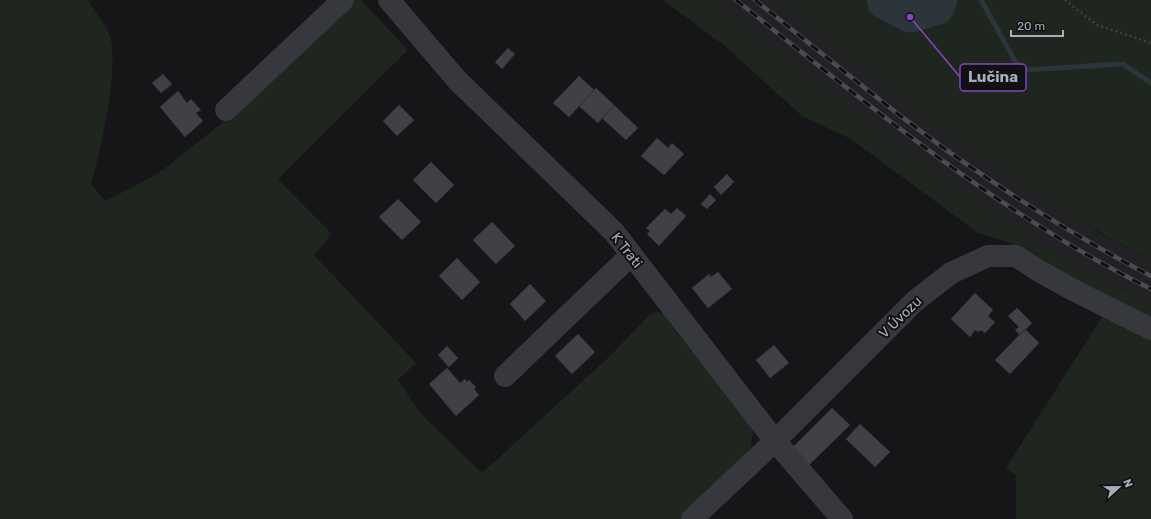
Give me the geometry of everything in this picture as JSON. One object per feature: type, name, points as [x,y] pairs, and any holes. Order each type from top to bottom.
[{"type":"street","points":[[226,110],[343,0]]},
{"type":"street","name":"K Trati","points":[[389,0],[457,80],[614,232],[775,441],[842,519]]},
{"type":"street","points":[[505,376],[631,255]]},
{"type":"street","name":"V Úvozu","points":[[692,519],[775,441],[915,301],[951,273],[988,256],[1016,256],[1039,271],[1077,292],[1151,329]]},
{"type":"path","points":[[1064,0],[1096,25],[1151,43]]},
{"type":"shaded area","points":[[0,0],[88,0],[107,30],[112,47],[113,65],[111,85],[104,130],[91,184],[105,201],[156,175],[227,119],[351,0],[361,0],[408,50],[278,179],[332,234],[314,255],[416,363],[398,380],[421,414],[482,473],[610,356],[649,315],[656,311],[664,314],[678,335],[747,416],[753,432],[751,447],[741,461],[724,474],[681,519],[0,519]]},
{"type":"shaded area","points":[[663,0],[713,0],[888,138],[975,201],[1024,234],[1082,268],[1151,304],[1151,324],[1088,292],[1007,242],[978,233],[851,139],[802,116],[726,47]]},
{"type":"shaded area","points":[[713,0],[778,0],[913,106],[998,168],[1101,234],[1151,260],[1151,304],[1082,268],[1024,234],[975,201],[888,138]]},
{"type":"shaded area","points":[[778,0],[1151,0],[1151,260],[1072,216],[997,168],[913,107]]},
{"type":"shaded area","points":[[1104,314],[1151,340],[1151,519],[1016,519],[1016,476],[1006,468]]},
{"type":"building","points":[[508,48],[515,54],[502,69],[495,62]]},
{"type":"building","points":[[163,74],[172,84],[161,93],[152,83]]},
{"type":"building","points":[[579,76],[594,90],[569,117],[553,103]]},
{"type":"building","points":[[596,88],[614,105],[598,123],[579,106]]},
{"type":"building","points":[[178,91],[187,103],[191,99],[201,110],[196,113],[203,121],[185,137],[160,107]]},
{"type":"building","points":[[399,105],[414,120],[397,136],[383,121]]},
{"type":"building","points":[[614,105],[638,128],[626,140],[602,118]]},
{"type":"building","points":[[657,138],[668,148],[672,143],[684,154],[664,175],[641,156]]},
{"type":"building","points":[[431,162],[454,185],[436,203],[413,180]]},
{"type":"building","points":[[727,174],[734,182],[721,195],[714,187]]},
{"type":"building","points":[[710,194],[716,200],[707,209],[701,204]]},
{"type":"building","points":[[398,199],[421,222],[402,240],[379,217]]},
{"type":"building","points":[[677,208],[686,216],[659,246],[647,234],[650,231],[646,228],[665,209],[671,214]]},
{"type":"building","points":[[492,222],[515,246],[496,264],[473,240]]},
{"type":"building","points":[[457,258],[480,282],[462,300],[439,276]]},
{"type":"building","points":[[718,272],[732,289],[708,308],[692,288],[709,274],[711,277]]},
{"type":"building","points":[[530,284],[546,301],[525,321],[510,304]]},
{"type":"building","points":[[975,293],[993,310],[988,316],[995,322],[985,333],[981,330],[978,332],[975,330],[970,337],[951,319]]},
{"type":"building","points":[[1017,308],[1032,323],[1020,335],[1015,330],[1019,327],[1008,316]]},
{"type":"building","points":[[1025,329],[1039,343],[1010,374],[995,360]]},
{"type":"building","points":[[578,334],[595,352],[572,374],[555,356]]},
{"type":"building","points":[[774,345],[789,363],[770,378],[756,360]]},
{"type":"building","points":[[447,346],[458,358],[449,367],[438,355]]},
{"type":"building","points":[[447,368],[460,383],[465,379],[467,382],[469,380],[476,387],[474,389],[479,395],[456,416],[429,384]]},
{"type":"building","points":[[832,408],[850,425],[809,465],[792,448]]},
{"type":"building","points":[[860,424],[890,452],[875,467],[846,439]]},
{"type":"waterway","points":[[882,0],[883,3],[910,17],[938,9],[942,0]]},
{"type":"waterway","points":[[981,0],[1018,66],[1024,70],[1123,64],[1151,83]]},
{"type":"railway","points":[[736,0],[835,79],[936,156],[1041,227],[1095,259],[1151,289]]},
{"type":"railway","points":[[755,0],[871,93],[960,159],[1049,218],[1151,276]]},
{"type":"place","name":"Lučina","points":[[910,17]]}]
